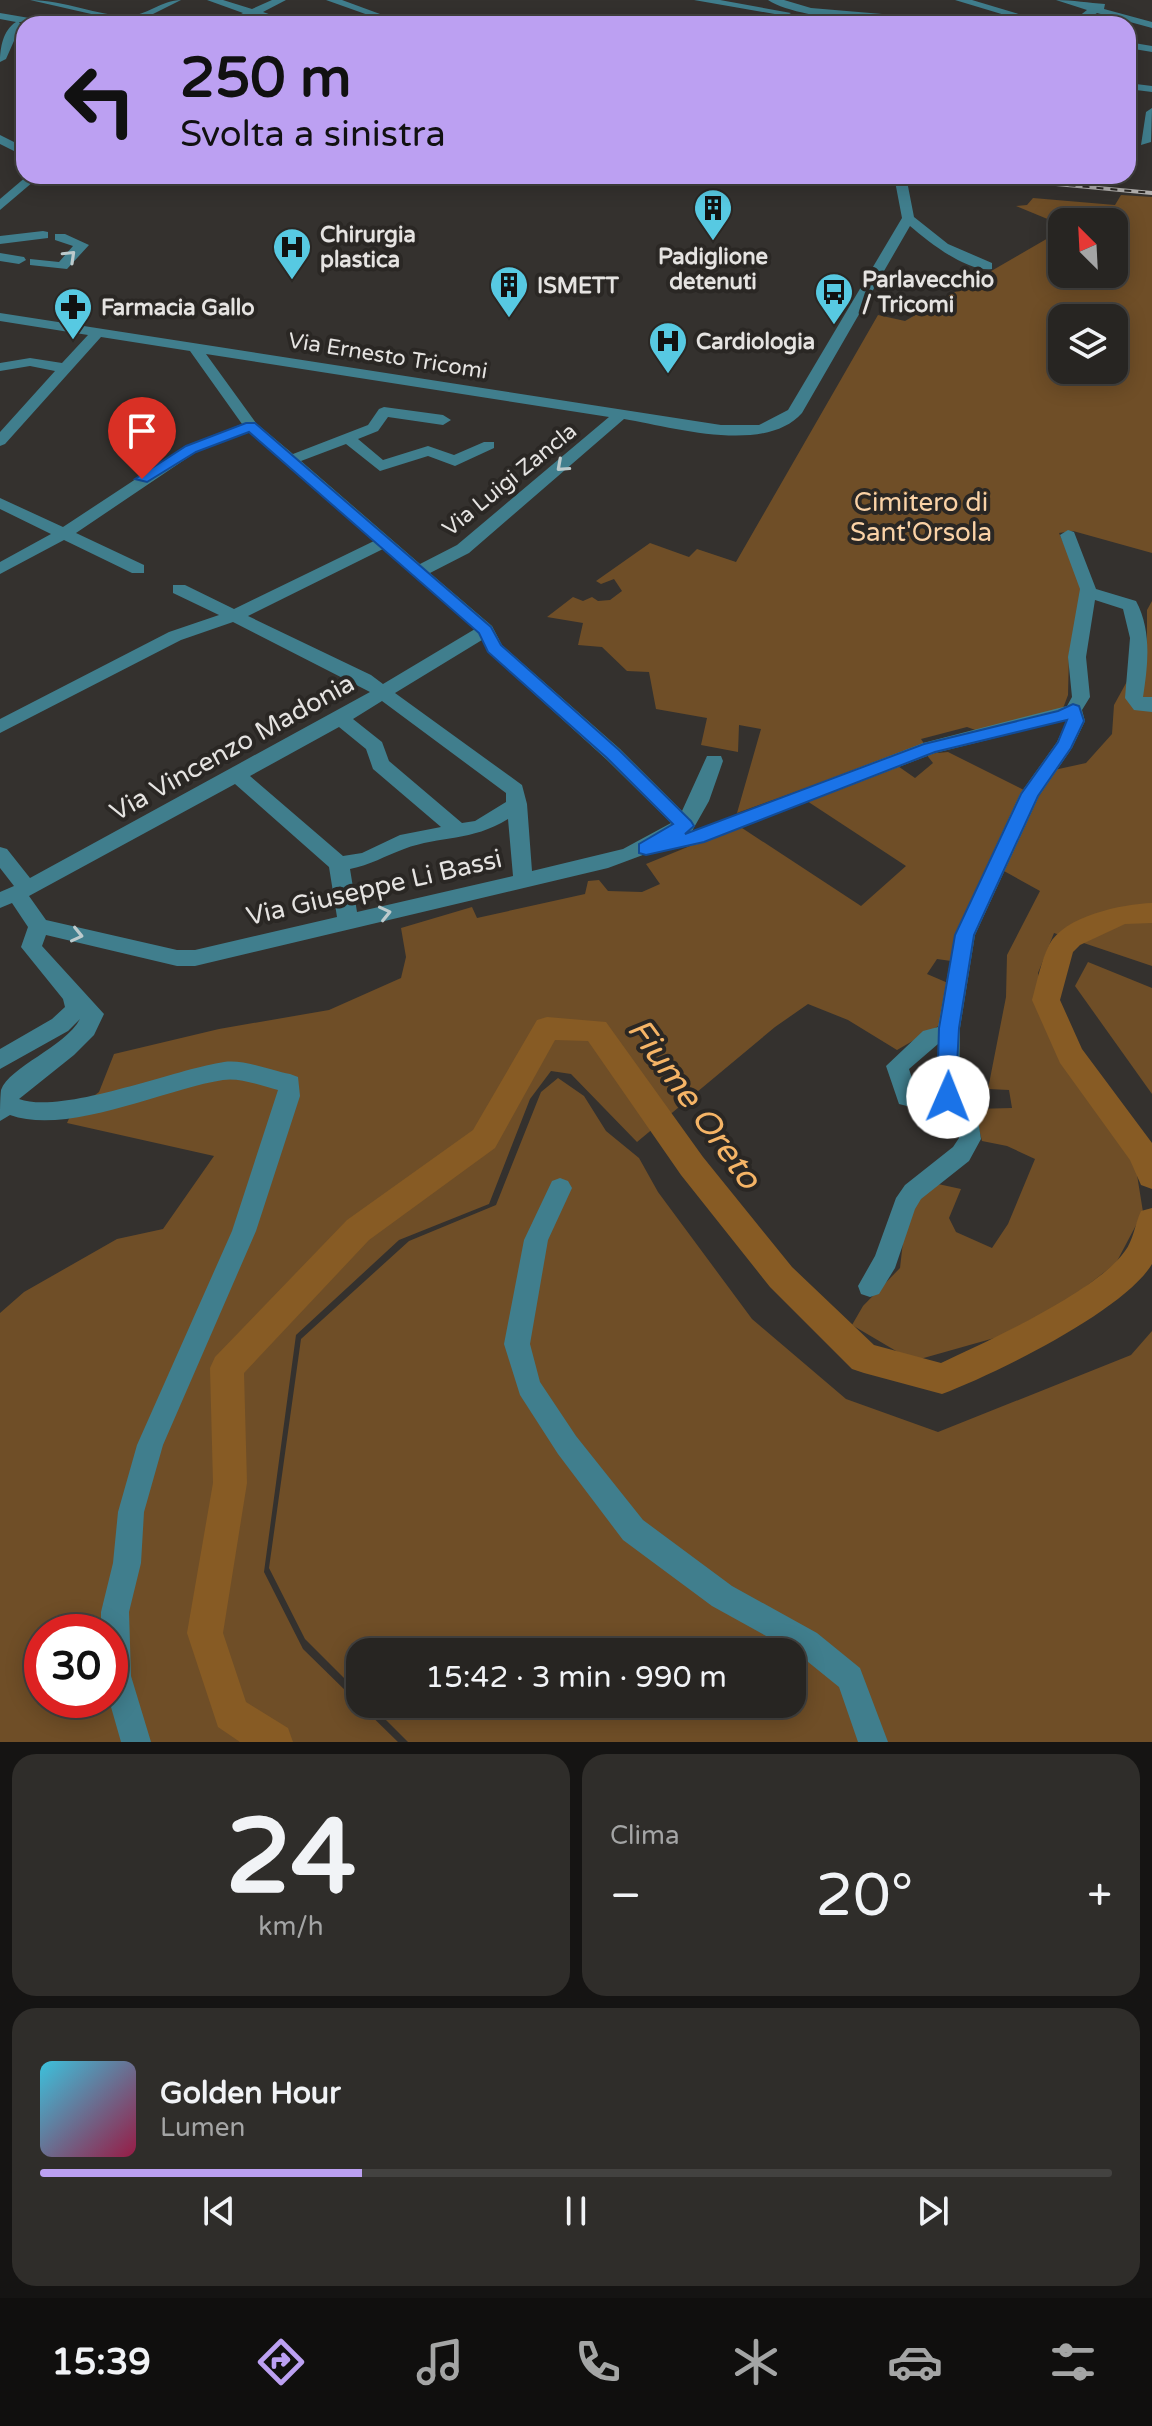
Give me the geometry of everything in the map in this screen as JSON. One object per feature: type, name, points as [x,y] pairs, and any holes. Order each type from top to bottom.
[{"type":"street","points":[[34,0],[115,16]]},
{"type":"street","points":[[76,7],[91,0]]},
{"type":"street","points":[[141,16],[176,0]]},
{"type":"street","points":[[212,0],[264,16]]},
{"type":"street","points":[[246,16],[281,0]]},
{"type":"street","points":[[331,0],[378,10],[372,16]]},
{"type":"street","points":[[699,0],[892,15]]},
{"type":"street","points":[[931,16],[953,0]]},
{"type":"street","points":[[960,0],[1018,16]]},
{"type":"street","points":[[1061,0],[1120,16]]},
{"type":"street","points":[[1086,16],[1111,0]]},
{"type":"street","points":[[761,7],[774,7],[778,1],[794,8],[896,16]]},
{"type":"street","points":[[0,59],[3,46],[16,26]]},
{"type":"street","points":[[1149,143],[1152,112]]},
{"type":"street","points":[[0,206],[25,184]]},
{"type":"street","points":[[901,184],[908,218],[943,247],[987,266]]},
{"type":"street","points":[[0,193],[15,193]]},
{"type":"street","name":"Via Ernesto Tricomi","points":[[0,317],[730,431],[769,426],[790,417],[908,218]]},
{"type":"street","points":[[0,240],[43,235]]},
{"type":"street","points":[[35,262],[62,266],[82,245],[60,237]]},
{"type":"street","points":[[0,257],[19,260]]},
{"type":"street","points":[[0,441],[98,332]]},
{"type":"street","points":[[194,347],[251,426],[486,630],[494,648],[613,754],[685,826]]},
{"type":"street","points":[[0,367],[30,362],[66,368]]},
{"type":"street","points":[[291,460],[373,428],[384,412],[443,420]]},
{"type":"street","name":"Via Luigi Zancla","points":[[420,571],[463,549],[621,414]]},
{"type":"street","points":[[0,569],[63,534],[166,463],[191,449],[251,426]]},
{"type":"street","points":[[349,439],[380,466],[428,451],[455,461],[489,445]]},
{"type":"street","points":[[0,503],[138,569]]},
{"type":"street","points":[[646,849],[698,837],[930,748],[1073,710],[1081,697],[1077,657],[1088,592],[1068,535]]},
{"type":"street","points":[[0,727],[73,691],[118,676],[183,644],[205,628],[385,542]]},
{"type":"street","points":[[179,589],[365,679],[515,790],[523,880]]},
{"type":"street","points":[[1088,592],[1130,605],[1133,610],[1141,646],[1134,698],[1140,706],[1148,707],[1152,703]]},
{"type":"street","name":"Via Vincenzo Madonia","points":[[10,895],[340,718],[486,630]]},
{"type":"street","points":[[870,1286],[886,1260],[904,1205],[913,1192],[961,1154],[970,1139],[970,1127],[948,1097],[949,1033],[965,935],[1030,794],[1065,744],[1076,721],[1073,710]]},
{"type":"street","points":[[340,718],[375,746],[380,764],[458,831]]},
{"type":"street","name":"Via Giuseppe Li Bassi","points":[[39,926],[177,958],[195,958],[608,861],[646,849],[685,826],[705,794],[714,761]]},
{"type":"street","points":[[237,775],[339,864],[348,921]]},
{"type":"street","points":[[339,864],[366,859],[400,842],[480,827],[517,804]]},
{"type":"street","points":[[0,854],[10,895],[39,926],[31,947],[73,996],[93,1014],[86,1029],[14,1087],[2,1108],[26,1111],[65,1109],[226,1070],[290,1083],[289,1096],[244,1231],[150,1445],[131,1512],[127,1563],[115,1612],[117,1676],[136,1742]]},
{"type":"street","points":[[0,1060],[60,1025],[76,1009],[73,996]]},
{"type":"street","points":[[907,1097],[897,1066],[931,1037],[949,1033]]},
{"type":"street","points":[[560,1188],[536,1240],[517,1344],[529,1387],[567,1445],[633,1530],[722,1596],[807,1643],[850,1678],[873,1742]]},
{"type":"green space","name":"Cimitero di Sant'Orsola","points":[[1121,195],[1152,197],[1152,553],[1073,531],[1059,533],[1082,585],[1069,655],[1068,695],[1062,711],[981,732],[967,727],[921,739],[925,745],[737,813],[761,729],[739,725],[738,752],[701,745],[707,718],[656,709],[649,672],[627,671],[602,647],[578,645],[583,623],[547,617],[573,597],[583,601],[592,597],[598,601],[610,600],[622,591],[614,579],[601,584],[596,581],[650,543],[689,557],[697,549],[736,562],[878,315],[905,321],[1048,238],[1048,288],[1128,288],[1128,208],[1048,208],[1048,219],[1016,206],[1027,205],[1033,198],[1115,205]]},
{"type":"green space","points":[[1152,601],[1152,966],[1054,933],[1038,973],[1053,1035],[1134,1156],[1143,1212],[1116,1263],[1070,1299],[998,1337],[913,1361],[852,1325],[863,1306],[900,1268],[907,1206],[938,1184],[961,1189],[949,1218],[956,1232],[992,1248],[1008,1224],[1035,1159],[1007,1146],[982,1141],[974,1109],[1012,1108],[1009,1090],[988,1089],[1006,997],[1007,955],[1040,891],[1004,871],[1030,812],[1054,770],[1086,763],[1112,734],[1114,705],[1147,645],[1147,610]]},
{"type":"green space","points":[[948,752],[1026,791],[951,961],[937,959],[927,974],[948,983],[942,1024],[897,1050],[848,1020],[808,1004],[775,1027],[637,1142],[571,1074],[551,1071],[530,1099],[489,1204],[399,1240],[296,1335],[264,1572],[303,1649],[346,1691],[346,1718],[373,1718],[398,1742],[0,1742],[0,1313],[24,1292],[117,1239],[163,1229],[214,1156],[67,1123],[72,1112],[99,1092],[114,1054],[219,1029],[329,1010],[401,978],[406,957],[401,928],[472,907],[477,918],[585,894],[588,881],[599,880],[608,891],[642,892],[660,884],[646,864],[739,826],[861,906],[906,866],[807,801],[895,764],[915,778],[933,763],[926,754]]},
{"type":"green space","points":[[1088,962],[1152,988],[1152,1094],[1075,986]]},
{"type":"green space","points":[[558,1078],[584,1096],[606,1131],[639,1158],[658,1192],[752,1319],[846,1399],[938,1432],[1131,1355],[1152,1331],[1152,1742],[408,1742],[384,1718],[806,1718],[806,1638],[346,1638],[346,1680],[305,1639],[269,1568],[301,1339],[409,1241],[496,1205],[541,1092]]},
{"type":"waterway","name":"Fiume Oreto","points":[[1152,913],[1121,914],[1070,938],[1061,948],[1046,1000],[1070,1055],[1142,1153],[1152,1176]]},
{"type":"waterway","name":"Fiume Oreto","points":[[274,1742],[231,1714],[205,1633],[230,1483],[227,1368],[358,1230],[484,1139],[547,1028],[596,1030],[692,1166],[781,1277],[864,1358],[942,1379],[1013,1345],[1113,1286],[1139,1258],[1152,1221]]},
{"type":"railway","points":[[1056,184],[1152,193]]},
{"type":"place","name":"Padiglione detenuti","points":[[713,242]]},
{"type":"place","name":"Chirurgia plastica","points":[[292,281]]},
{"type":"place","name":"ISMETT","points":[[509,319]]},
{"type":"place","name":"Parlavecchio / Tricomi","points":[[834,326]]},
{"type":"place","name":"Farmacia Gallo","points":[[73,341]]},
{"type":"place","name":"Cardiologia","points":[[668,375]]},
{"type":"route","points":[[142,479],[191,449],[251,426],[486,630],[494,648],[613,754],[685,826],[646,849],[698,837],[930,748],[1073,710],[1076,721],[1065,744],[1030,794],[965,935],[949,1028],[948,1097]]}]
